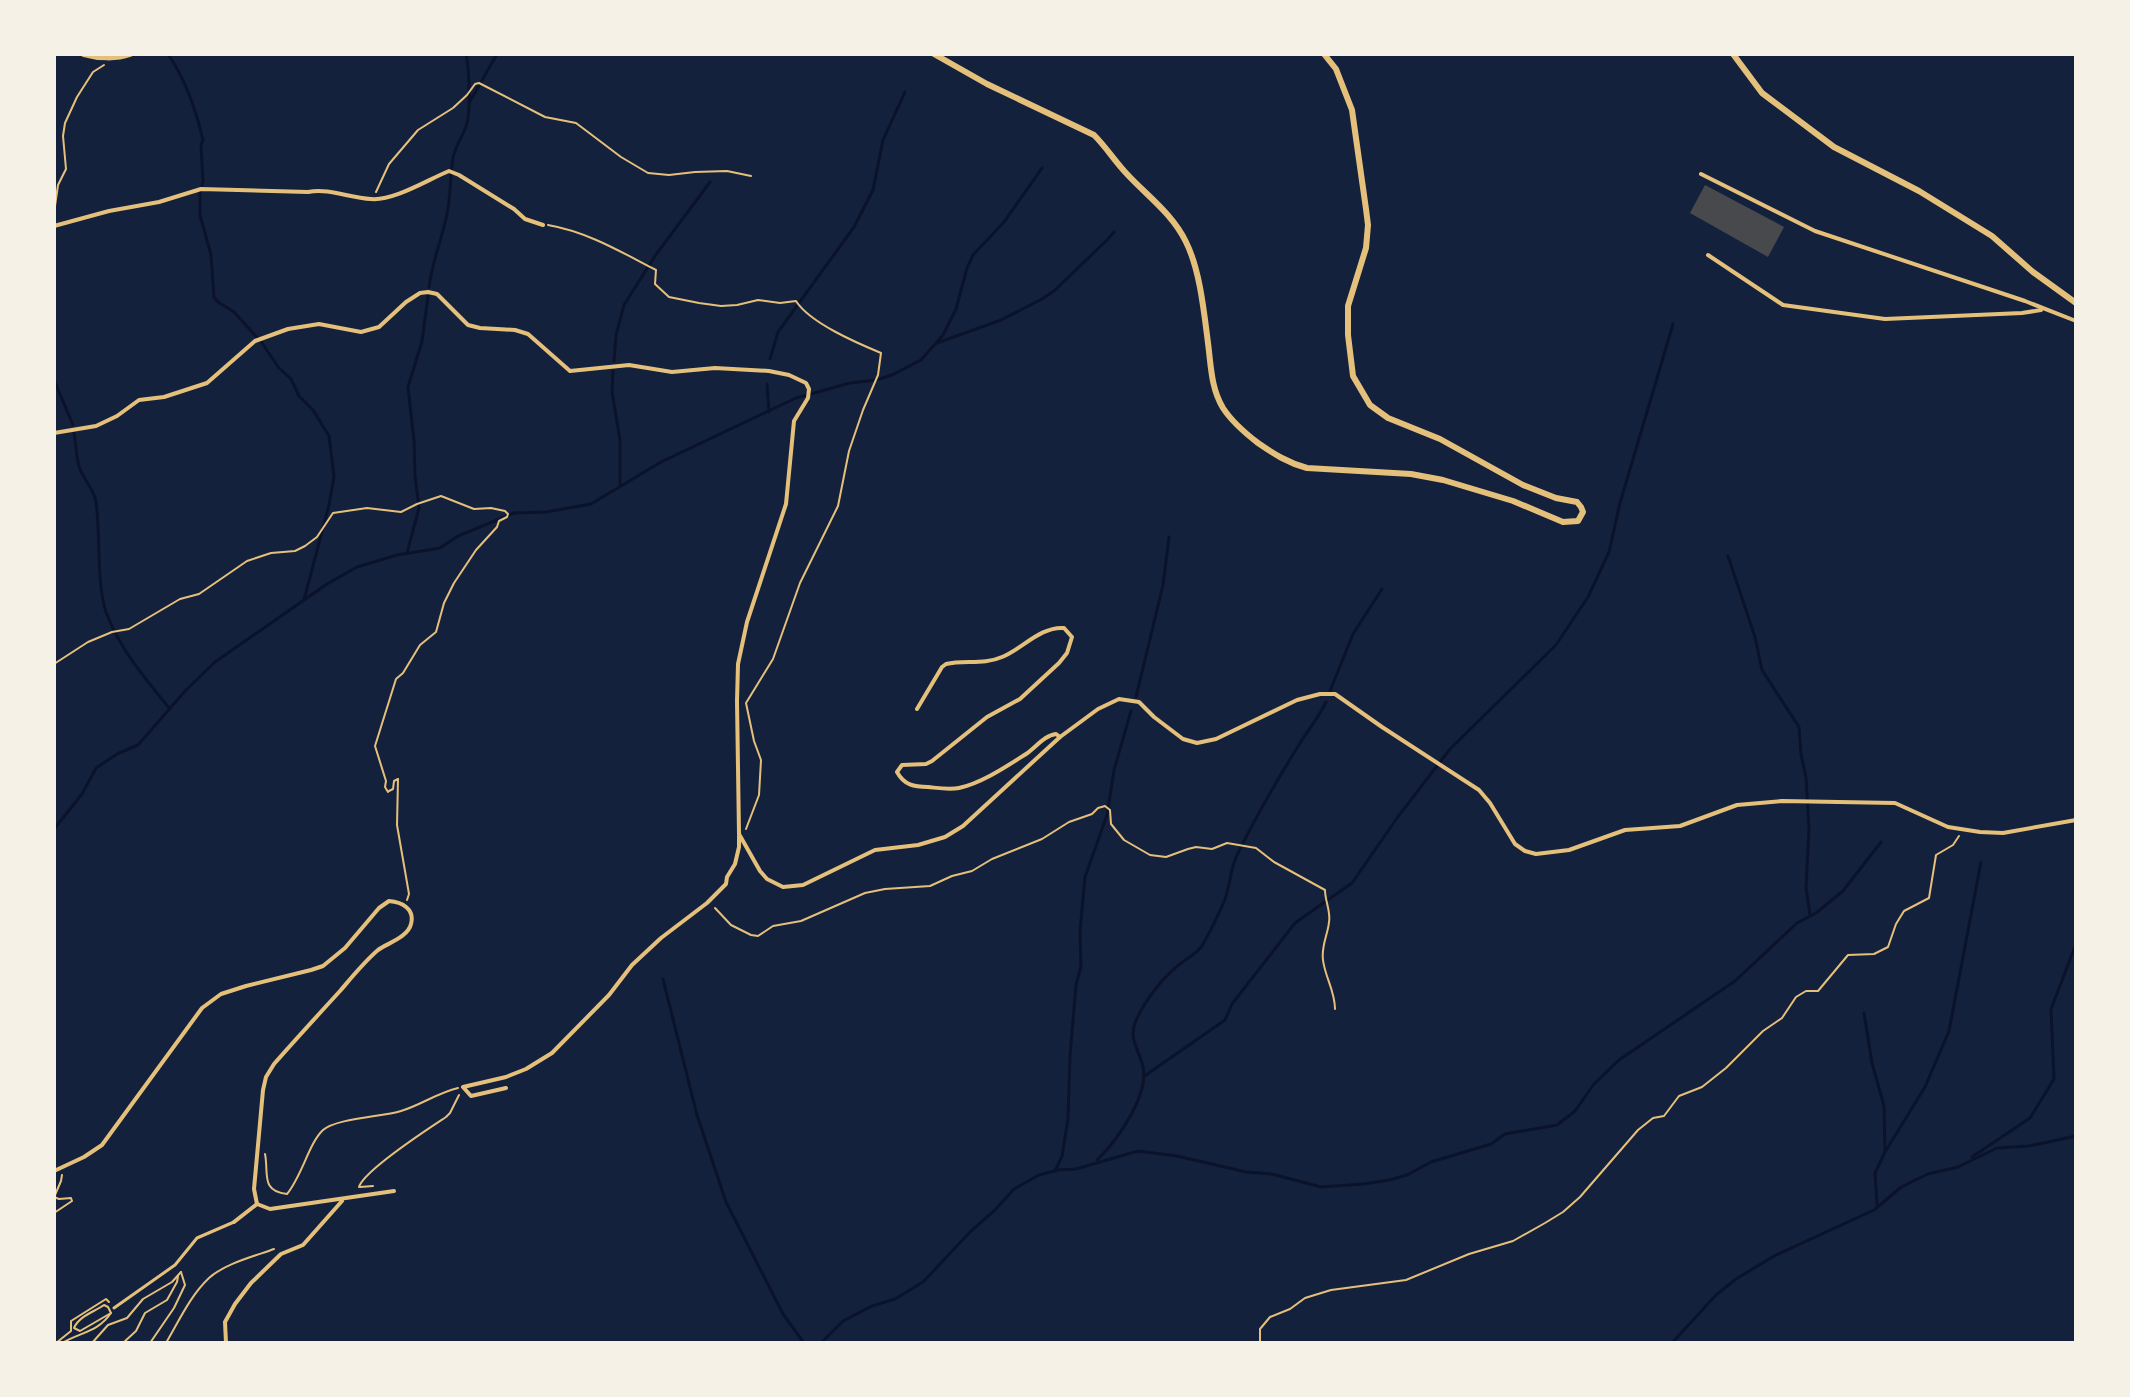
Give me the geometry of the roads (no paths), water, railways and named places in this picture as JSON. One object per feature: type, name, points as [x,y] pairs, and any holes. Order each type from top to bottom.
[{"type":"main road","points":[[84,54],[130,54]]},
{"type":"main road","points":[[934,54],[987,84],[1094,135],[1125,172],[1168,214],[1186,242],[1196,271],[1213,386],[1232,420],[1275,455],[1307,468],[1411,474],[1443,480],[1513,501],[1563,522],[1578,521],[1583,512],[1577,502],[1556,498],[1523,485],[1440,439],[1388,418],[1370,405],[1360,390],[1350,359],[1348,306],[1366,248],[1368,225],[1352,110],[1336,69],[1324,54]]},
{"type":"main road","points":[[1733,54],[1762,93],[1834,147],[1919,191],[1992,236],[2033,272],[2076,303]]},
{"type":"street","points":[[54,226],[201,189],[319,190],[372,200],[389,198],[449,171],[514,209],[525,219],[543,225]]},
{"type":"street","points":[[1701,174],[1815,231],[2076,321]]},
{"type":"street","points":[[1708,255],[1783,305],[1885,319],[2022,313],[2044,309]]},
{"type":"street","points":[[54,433],[96,426],[139,400],[164,397],[207,383],[255,341],[288,329],[319,324],[361,332],[379,327],[406,302],[420,293],[428,292],[437,294],[468,325],[528,334],[570,371],[629,365],[672,372],[715,368],[769,371],[806,383],[808,398],[794,421],[786,504],[747,622],[738,664],[739,847],[735,864],[726,884],[632,965],[609,995],[552,1053],[506,1077],[463,1087],[471,1096],[506,1088]]},
{"type":"street","points":[[917,709],[946,664],[997,660],[1048,630],[1064,628],[1072,637],[1067,653],[1020,699],[987,717],[939,758],[926,764],[902,765],[897,772],[908,785],[959,788],[1026,754],[1051,734],[1060,737]]},
{"type":"street","points":[[739,834],[767,879],[783,887],[803,885],[875,850],[918,845],[945,837],[963,826],[1060,737],[1098,709],[1119,699],[1139,702],[1183,739],[1197,743],[1216,739],[1297,700],[1331,693],[1479,790],[1515,844],[1530,853],[1541,855],[1569,850],[1625,830],[1680,826],[1737,805],[1782,801],[1895,803],[1948,827],[2003,833],[2076,820]]},
{"type":"street","points":[[54,1171],[102,1145],[202,1008],[221,994],[323,966],[345,948],[384,903],[389,901],[404,905],[411,917],[406,932],[378,950],[274,1064],[266,1077],[257,1146],[254,1189],[257,1204]]},
{"type":"street","points":[[257,1204],[270,1209],[394,1191]]},
{"type":"street","points":[[226,1343],[225,1322],[251,1283],[281,1254],[303,1245],[344,1199]]},
{"type":"street","points":[[112,1311],[175,1265],[197,1238],[234,1222],[257,1204]]},
{"type":"waterway","points":[[168,54],[190,96],[203,140],[200,215],[211,255],[214,297],[234,312],[262,343],[279,368],[291,379],[299,396],[313,410],[329,436],[334,477],[304,600]]},
{"type":"waterway","points":[[429,287],[447,214],[454,154],[469,113],[466,54]]},
{"type":"waterway","points":[[469,103],[497,54]]},
{"type":"waterway","points":[[770,359],[778,332],[854,227],[873,190],[883,140],[905,92]]},
{"type":"waterway","points":[[54,829],[82,794],[96,768],[138,745],[215,662],[327,584],[357,567],[397,555],[440,548],[458,536],[514,513],[546,512],[591,504],[661,462],[796,398],[850,383],[876,380],[921,360],[943,335],[956,309],[973,255],[1004,222],[1042,168]]},
{"type":"waterway","points":[[614,361],[616,335],[624,305],[655,256],[710,182]]},
{"type":"waterway","points":[[937,343],[1001,320],[1042,299],[1114,232]]},
{"type":"waterway","points":[[407,553],[419,508],[408,387],[422,341],[428,296]]},
{"type":"waterway","points":[[1143,1077],[1225,1020],[1232,1004],[1295,923],[1352,883],[1450,749],[1556,645],[1588,597],[1609,552],[1620,503],[1673,324]]},
{"type":"waterway","points":[[613,371],[612,392],[620,440],[620,486]]},
{"type":"waterway","points":[[54,380],[73,425]]},
{"type":"waterway","points":[[767,384],[769,412]]},
{"type":"waterway","points":[[74,433],[79,465],[96,502],[101,587],[106,612],[126,651],[170,709]]},
{"type":"waterway","points":[[1136,697],[1163,585],[1169,537]]},
{"type":"waterway","points":[[1728,556],[1755,637],[1762,670],[1799,727],[1809,829],[1806,888],[1810,915]]},
{"type":"waterway","points":[[1330,691],[1353,634],[1382,589]]},
{"type":"waterway","points":[[1097,1160],[1123,1129],[1142,1088],[1144,1075],[1133,1034],[1135,1023],[1162,981],[1202,946],[1224,902],[1244,841],[1326,702]]},
{"type":"waterway","points":[[1055,1171],[1062,1156],[1068,1119],[1070,1056],[1076,985],[1081,966],[1080,931],[1085,877],[1107,815],[1114,770],[1131,711]]},
{"type":"waterway","points":[[821,1343],[843,1321],[872,1306],[895,1299],[923,1282],[1014,1189],[1039,1175],[1076,1169],[1138,1151],[1177,1156],[1246,1172],[1272,1174],[1321,1187],[1364,1184],[1407,1175],[1431,1162],[1491,1144],[1505,1134],[1557,1125],[1575,1111],[1594,1084],[1619,1060],[1735,981],[1797,923],[1816,913],[1843,891],[1881,842]]},
{"type":"waterway","points":[[1877,1204],[1875,1173],[1925,1087],[1949,1031],[1981,862]]},
{"type":"waterway","points":[[1972,1157],[2030,1118],[2054,1079],[2051,1009],[2076,944]]},
{"type":"waterway","points":[[663,979],[697,1115],[726,1202],[783,1314],[804,1343]]},
{"type":"waterway","points":[[1864,1013],[1872,1063],[1884,1106],[1885,1151]]},
{"type":"waterway","points":[[1672,1343],[1716,1295],[1736,1279],[1774,1256],[1874,1210],[1913,1181],[1958,1167],[1997,1148],[2029,1146],[2076,1136]]}]
